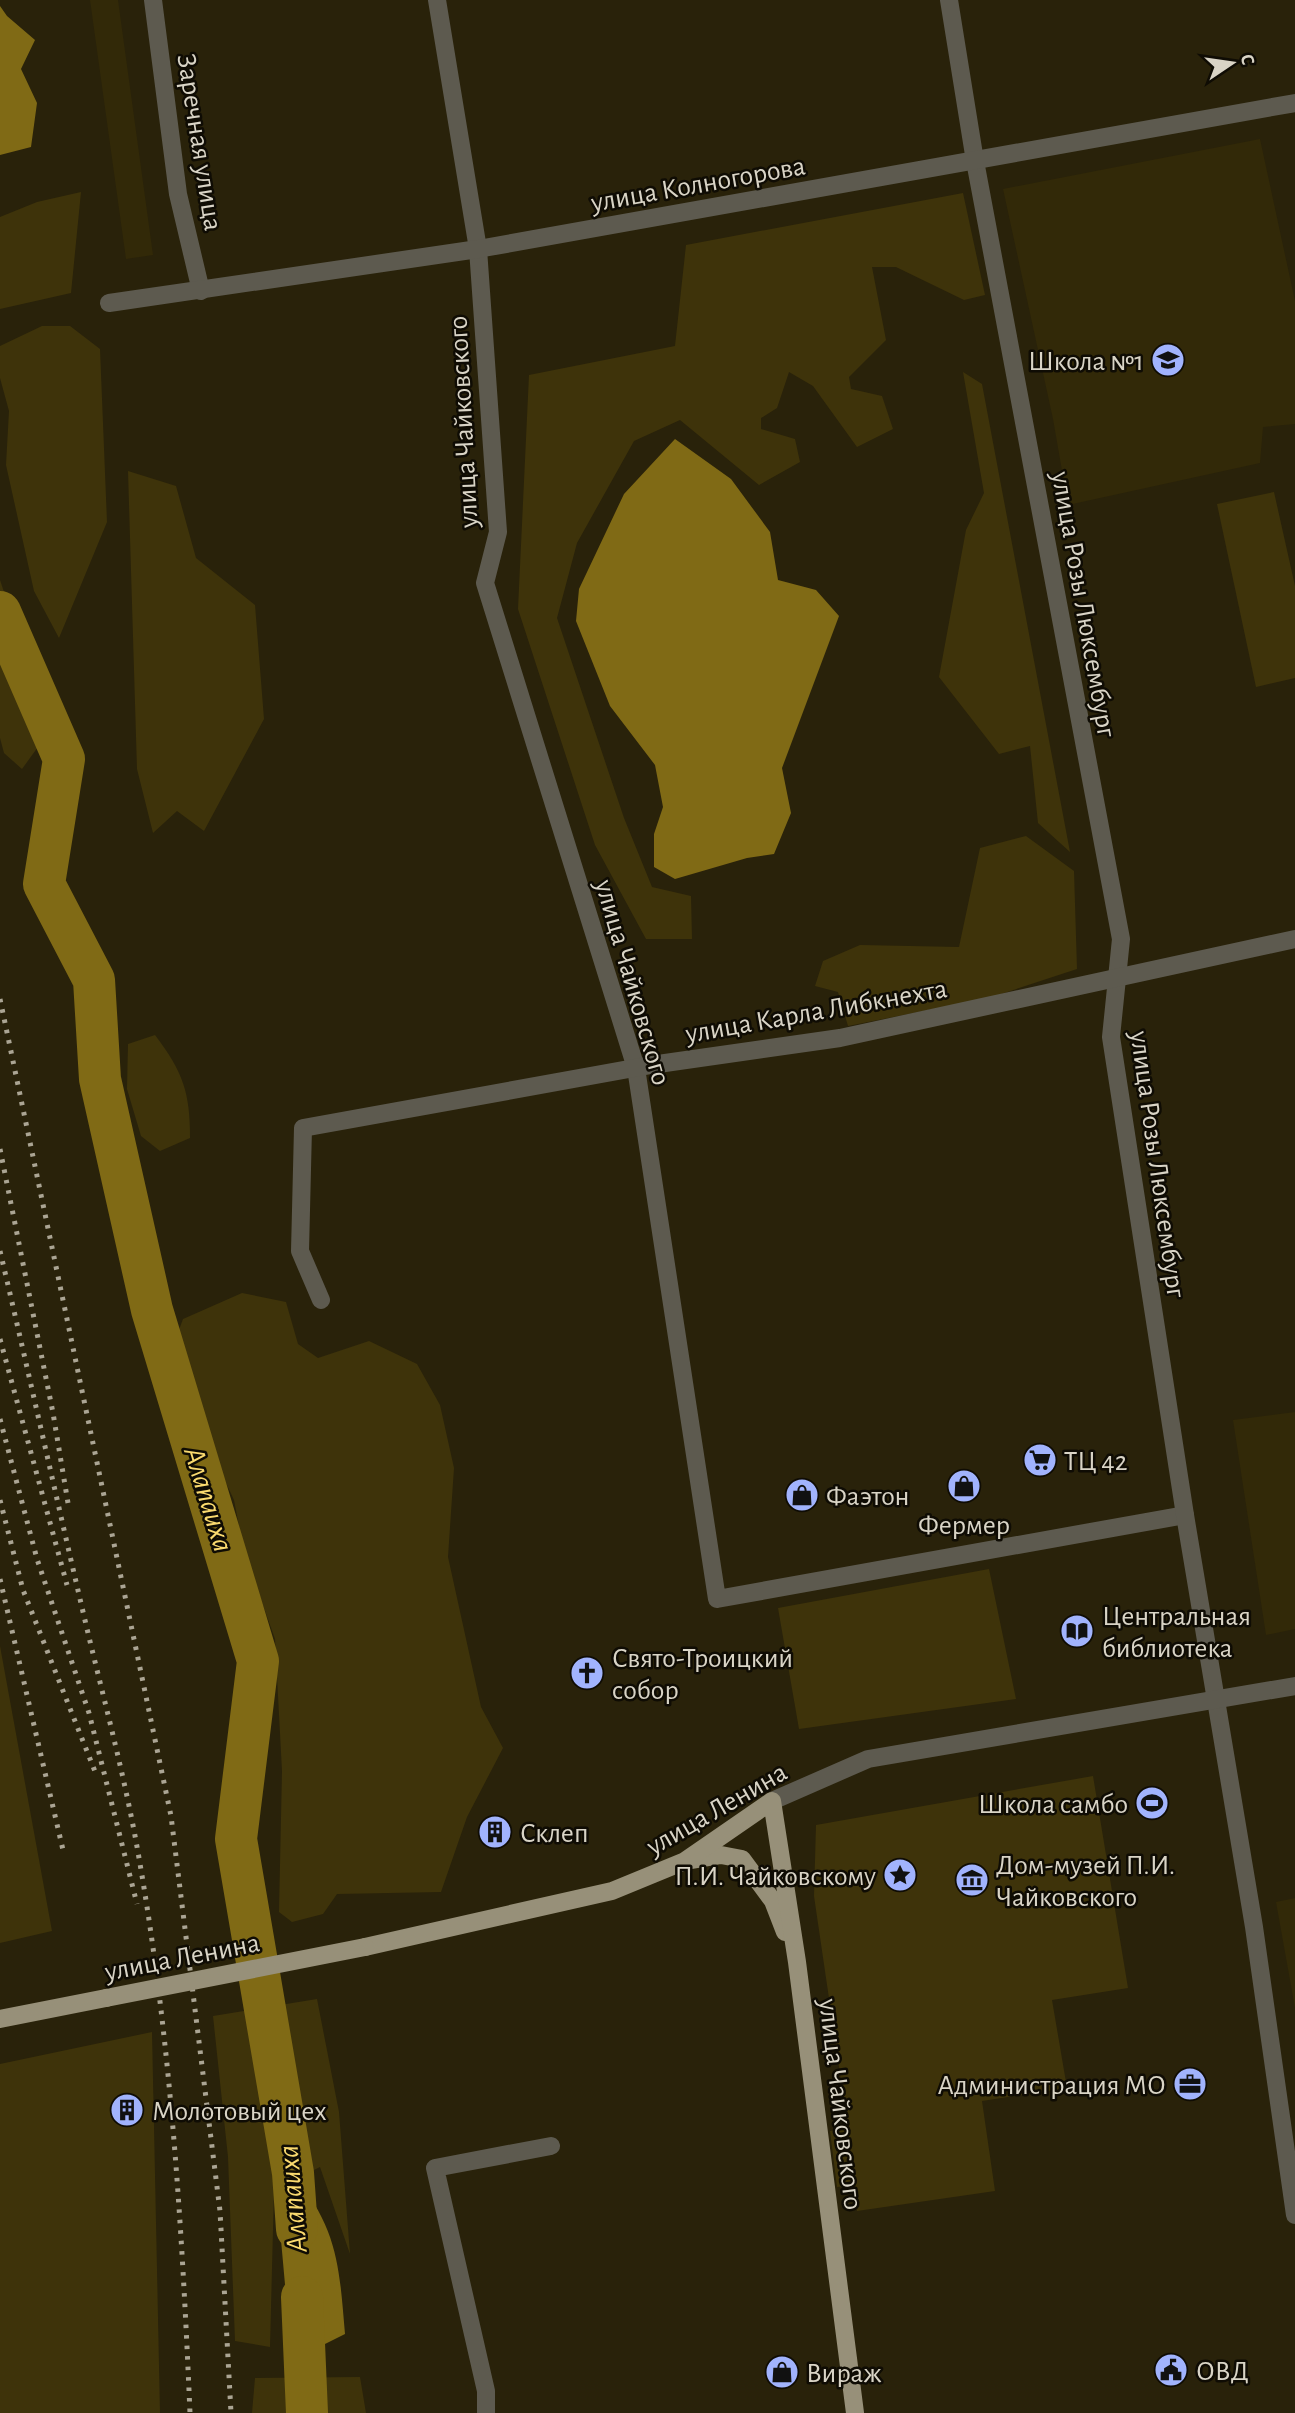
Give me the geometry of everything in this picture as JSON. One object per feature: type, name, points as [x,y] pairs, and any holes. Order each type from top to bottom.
[{"type":"main road","name":"улица Ленина","points":[[0,2019],[366,1947],[612,1891],[685,1861],[772,1801]]},
{"type":"main road","name":"улица Чайковского","points":[[772,1801],[797,1962],[855,2413]]},
{"type":"main road","points":[[685,1861],[721,1855],[742,1859],[773,1901],[797,1962]]},
{"type":"street","name":"Заречная улица","points":[[153,0],[178,194],[201,291]]},
{"type":"street","name":"улица Чайковского","points":[[437,0],[478,249],[498,533],[485,583],[636,1068],[717,1599],[1185,1515]]},
{"type":"street","name":"улица Розы Люксембург","points":[[949,0],[975,161],[1121,939],[1111,1037],[1185,1515],[1254,1927],[1295,2215]]},
{"type":"street","name":"улица Колногорова","points":[[109,303],[478,249],[1295,103]]},
{"type":"street","name":"улица Карла Либкнехта","points":[[321,1300],[300,1251],[303,1128],[636,1068],[840,1038],[1295,939]]},
{"type":"street","name":"улица Ленина","points":[[772,1801],[868,1759],[1295,1686]]},
{"type":"street","points":[[486,2413],[486,2391],[435,2168],[551,2146]]},
{"type":"shaded area","points":[[90,0],[118,0],[153,255],[126,259]]},
{"type":"shaded area","name":"Школа №1","points":[[1260,139],[1295,301],[1295,424],[1263,427],[1260,463],[1068,505],[1053,419],[1003,189]]},
{"type":"shaded area","points":[[81,192],[71,293],[0,309],[0,217],[37,202]]},
{"type":"shaded area","points":[[963,193],[985,295],[964,300],[896,267],[872,267],[886,340],[849,377],[851,389],[882,396],[893,429],[857,447],[813,386],[789,372],[777,408],[761,418],[761,429],[795,439],[800,462],[759,485],[680,420],[634,441],[577,543],[557,618],[624,818],[652,887],[691,896],[692,939],[646,939],[595,845],[518,609],[529,375],[675,346],[686,245]]},
{"type":"shaded area","points":[[42,326],[70,326],[100,349],[107,522],[59,638],[34,591],[6,465],[9,411],[0,378],[0,346]]},
{"type":"shaded area","points":[[963,372],[982,384],[1070,852],[1038,823],[1030,746],[999,754],[939,677],[966,530],[984,493]]},
{"type":"shaded area","points":[[128,471],[176,486],[196,558],[255,605],[264,719],[204,831],[177,811],[153,833],[137,769]]},
{"type":"shaded area","points":[[1274,492],[1295,586],[1295,678],[1256,687],[1217,504]]},
{"type":"shaded area","points":[[0,580],[34,682],[53,714],[43,740],[22,769],[4,753],[0,738]]},
{"type":"shaded area","points":[[1026,836],[1074,871],[1077,969],[989,998],[848,1026],[838,992],[815,986],[823,961],[860,945],[959,947],[980,848]]},
{"type":"shaded area","points":[[155,1035],[183,1083],[190,1122],[190,1138],[160,1151],[141,1136],[127,1089],[128,1044]]},
{"type":"shaded area","points":[[242,1293],[286,1302],[298,1344],[318,1358],[369,1341],[417,1364],[440,1405],[454,1468],[448,1557],[481,1707],[503,1748],[467,1817],[441,1892],[337,1894],[323,1914],[292,1922],[279,1912],[282,1771],[275,1639],[244,1552],[234,1500],[211,1451],[173,1346],[183,1319]]},
{"type":"shaded area","points":[[1295,1412],[1295,1629],[1266,1635],[1233,1420]]},
{"type":"shaded area","points":[[989,1569],[1016,1699],[799,1729],[778,1608]]},
{"type":"shaded area","points":[[0,1646],[52,1931],[0,1943]]},
{"type":"shaded area","points":[[1093,1776],[1128,1988],[1052,2000],[1067,2088],[982,2101],[995,2191],[857,2211],[853,2185],[837,2187],[830,2131],[848,2128],[814,1896],[816,1825]]},
{"type":"shaded area","points":[[1295,1898],[1295,2008],[1276,1902]]},
{"type":"shaded area","points":[[317,1999],[339,2112],[350,2254],[320,2167],[274,2190],[270,2347],[235,2341],[228,2157],[213,2016]]},
{"type":"shaded area","points":[[152,2032],[160,2413],[0,2413],[0,2064]]},
{"type":"shaded area","points":[[360,2377],[366,2413],[252,2413],[255,2378]]},
{"type":"water","points":[[0,6],[7,16],[35,40],[21,69],[37,103],[31,147],[0,155]]},
{"type":"water","points":[[675,439],[731,479],[770,532],[778,580],[816,590],[839,616],[782,768],[791,813],[774,854],[747,858],[675,879],[654,867],[654,834],[663,807],[655,765],[610,706],[576,621],[579,589],[624,494]]},
{"type":"water","points":[[293,2173],[319,2213],[334,2249],[345,2334],[305,2354],[290,2340],[281,2240]]},
{"type":"waterway","name":"Алапаиха","points":[[0,612],[64,759],[44,884],[94,980],[100,1079],[152,1310],[258,1661],[236,1839],[293,2173],[297,2229]]},
{"type":"waterway","name":"Алапаиха","points":[[302,2297],[307,2413]]},
{"type":"railway","points":[[0,999],[171,1816],[220,2211],[231,2413]]},
{"type":"railway","points":[[0,1149],[53,1413],[68,1503]]},
{"type":"railway","points":[[0,1251],[122,1773],[139,1858],[159,1996],[174,2135],[190,2413]]},
{"type":"railway","points":[[0,1339],[67,1585]]},
{"type":"railway","points":[[0,1419],[37,1559],[89,1713],[137,1904]]},
{"type":"railway","points":[[0,1500],[23,1590],[96,1774]]},
{"type":"railway","points":[[0,1579],[63,1850]]},
{"type":"place","name":"Школа №1","points":[[1168,360]]},
{"type":"place","name":"ТЦ 42","points":[[1040,1460]]},
{"type":"place","name":"Фермер","points":[[964,1486]]},
{"type":"place","name":"Фаэтон","points":[[802,1495]]},
{"type":"place","name":"Центральная библиотека","points":[[1077,1631]]},
{"type":"place","name":"Свято-Троицкий собор","points":[[587,1673]]},
{"type":"place","name":"Школа самбо","points":[[1152,1803]]},
{"type":"place","name":"Склеп","points":[[495,1832]]},
{"type":"place","name":"П.И. Чайковскому","points":[[900,1875]]},
{"type":"place","name":"Дом-музей П.И. Чайковского","points":[[972,1880]]},
{"type":"place","name":"Администрация МО","points":[[1190,2084]]},
{"type":"place","name":"Молотовый цех","points":[[127,2110]]},
{"type":"place","name":"ОВД","points":[[1171,2370]]},
{"type":"place","name":"Вираж","points":[[782,2372]]}]
